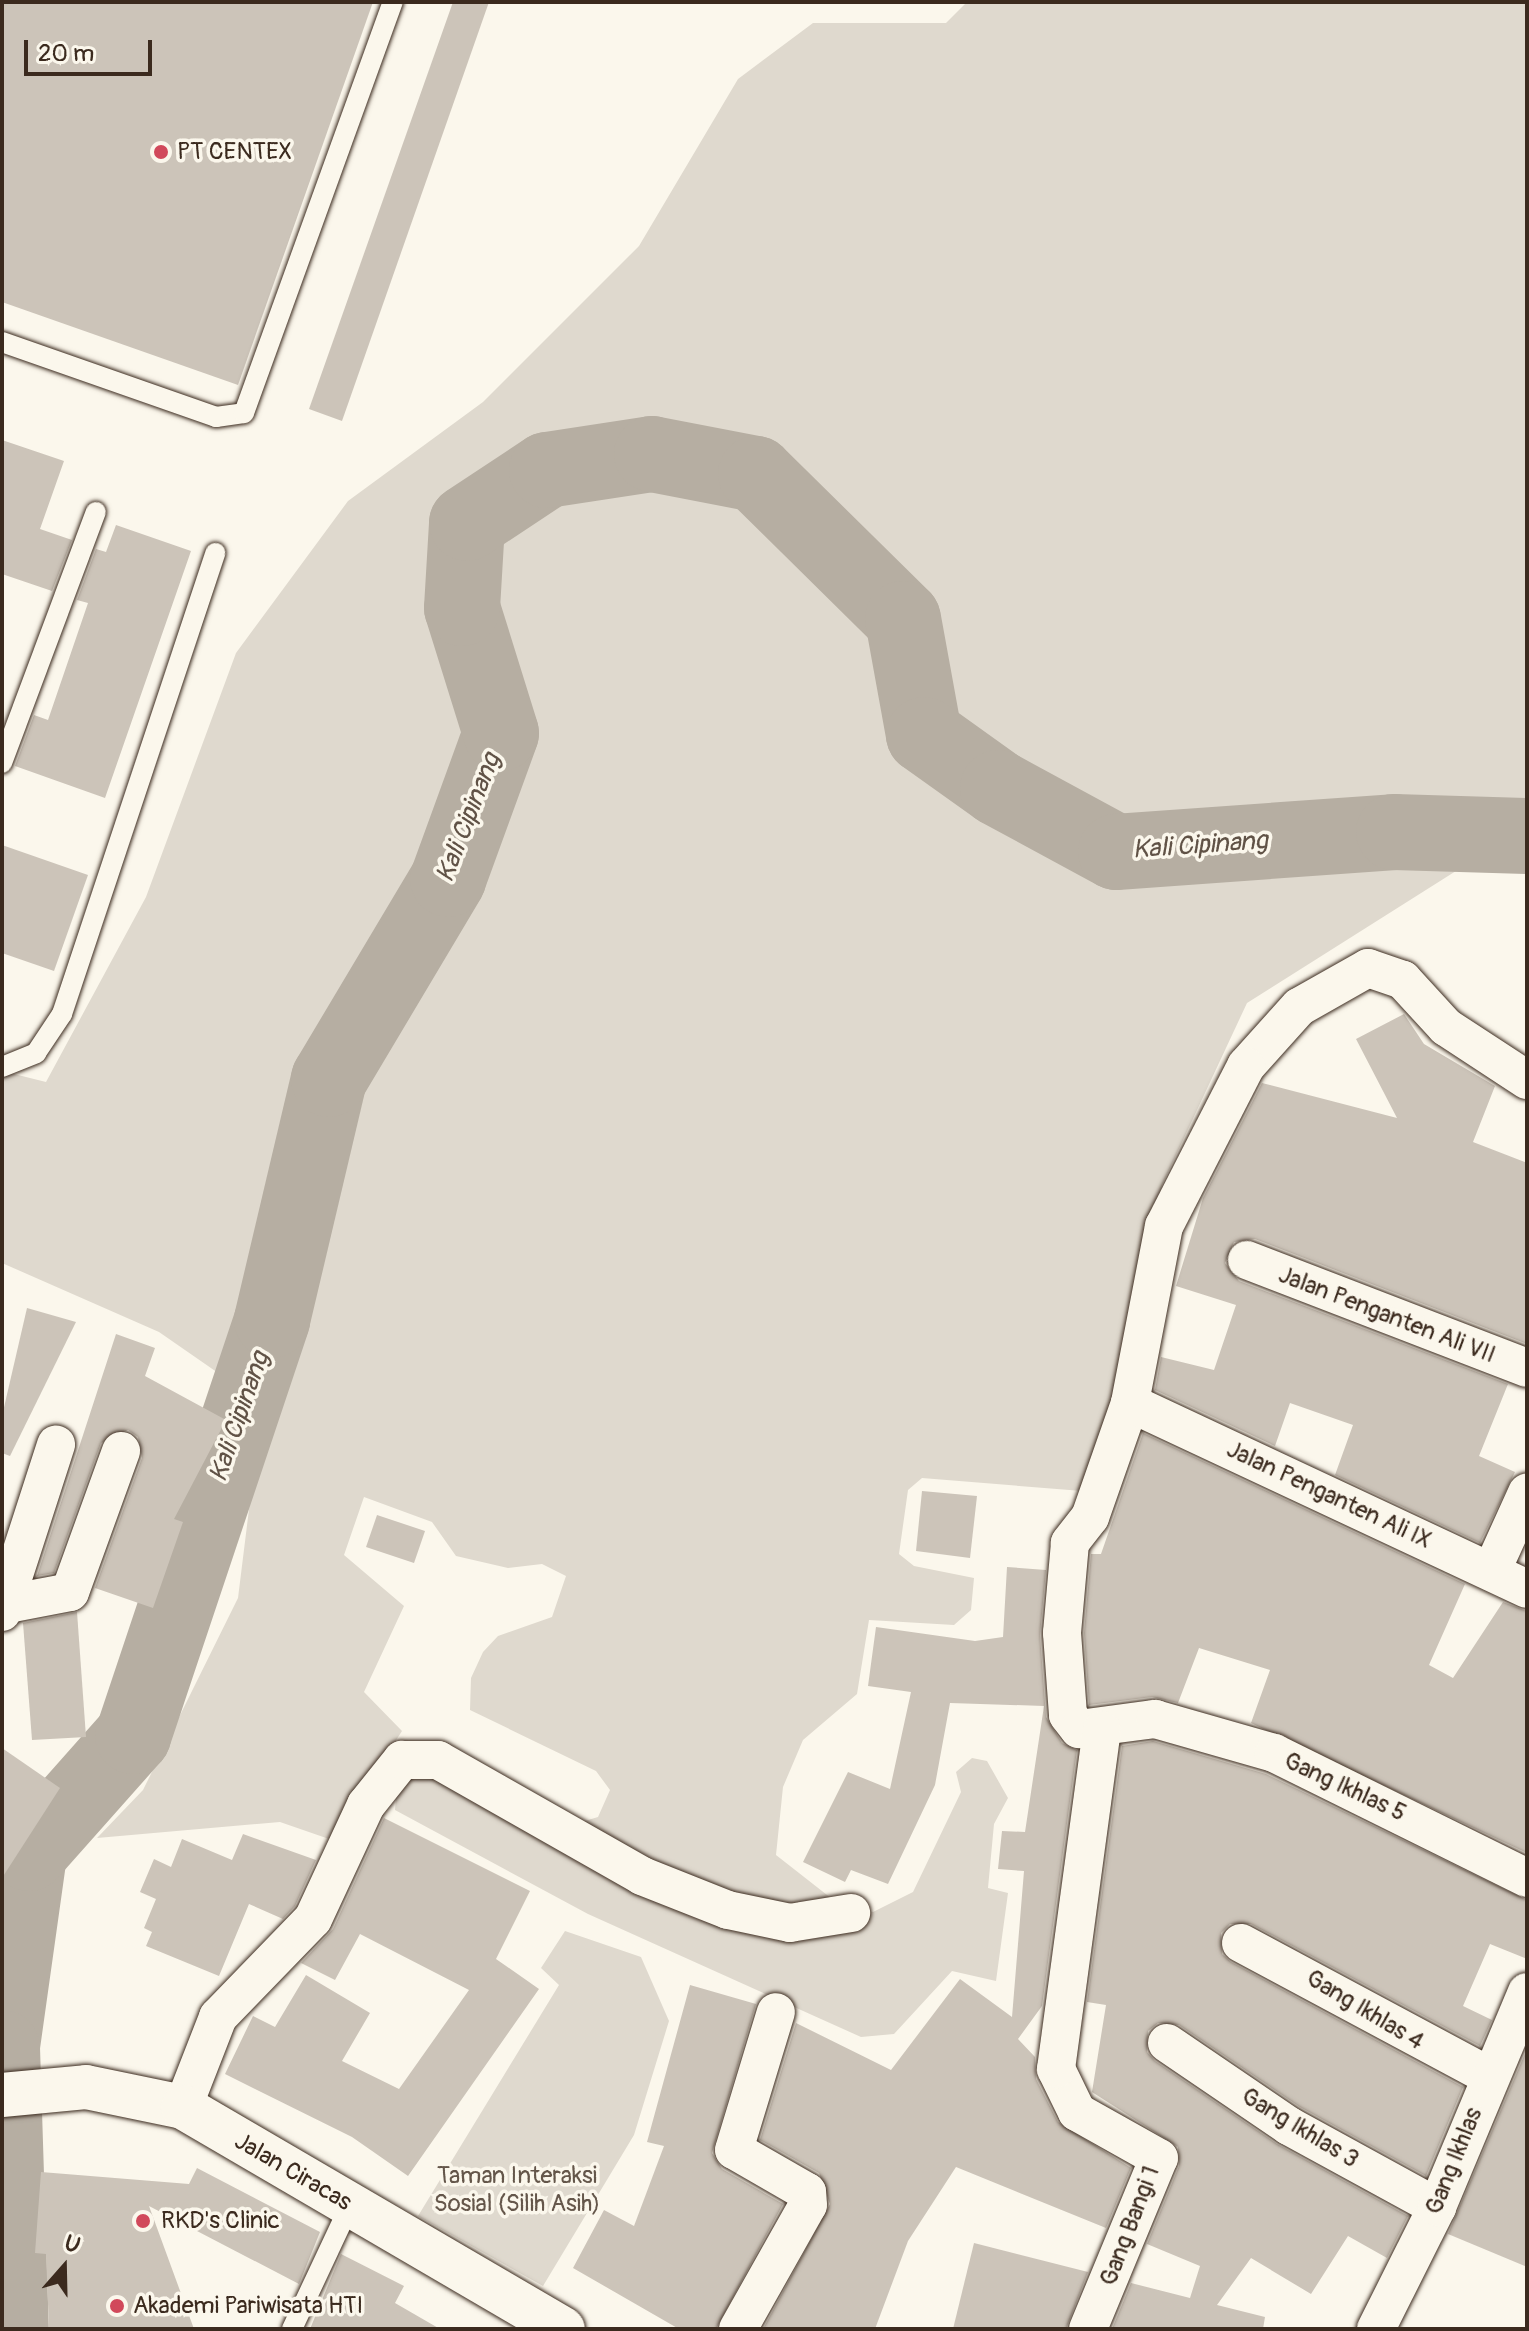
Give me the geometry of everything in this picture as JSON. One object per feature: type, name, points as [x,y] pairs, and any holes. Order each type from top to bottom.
[{"type":"street","points":[[1102,1730],[1079,1729],[1068,1715],[1063,1618],[1070,1543],[1090,1517],[1130,1403],[1174,1199],[1246,1066],[1299,1007],[1355,970],[1392,973],[1446,1027],[1527,1080]]},
{"type":"street","name":"Jalan Penganten Ali VII","points":[[1247,1260],[1527,1368]]},
{"type":"street","name":"Jalan Penganten Ali IX","points":[[1130,1403],[1527,1589]]},
{"type":"street","points":[[2,1612],[56,1445]]},
{"type":"street","points":[[2,1605],[70,1592],[121,1451]]},
{"type":"street","points":[[1492,1570],[1527,1493]]},
{"type":"street","name":"Gang Ikhlas 5","points":[[1102,1730],[1155,1719],[1308,1767],[1527,1878]]},
{"type":"street","name":"Gang Bangi 1","points":[[1088,2329],[1159,2158],[1127,2134],[1077,2112],[1056,2069],[1102,1730]]},
{"type":"street","points":[[183,2107],[218,2017],[313,1919],[366,1805],[402,1760],[438,1760],[642,1876],[728,1910],[790,1923],[851,1913]]},
{"type":"street","name":"Gang Ikhlas 4","points":[[1241,1943],[1489,2076]]},
{"type":"street","name":"Gang Ikhlas","points":[[1376,2329],[1437,2207],[1489,2076],[1527,1992]]},
{"type":"street","points":[[738,2329],[808,2205],[807,2192],[734,2150],[776,2012]]},
{"type":"street","name":"Gang Ikhlas 3","points":[[1167,2043],[1289,2126],[1437,2207]]},
{"type":"street","name":"Jalan Ciracas","points":[[2,2095],[62,2087],[183,2107],[563,2329]]},
{"type":"lane","points":[[2,342],[216,417],[244,413],[393,2]]},
{"type":"lane","points":[[2,763],[96,512]]},
{"type":"lane","points":[[2,1067],[36,1053],[62,1014],[215,553]]},
{"type":"lane","points":[[292,2329],[350,2205]]},
{"type":"green space","points":[[967,2],[1527,2],[1527,826],[1247,1003],[1162,1185],[1111,1447],[1082,1491],[922,1478],[908,1490],[899,1554],[914,1566],[974,1578],[971,1610],[954,1625],[869,1620],[857,1694],[803,1740],[783,1787],[776,1855],[836,1902],[873,1912],[913,1892],[961,1792],[956,1772],[972,1758],[987,1761],[1008,1798],[994,1824],[988,1888],[1008,1893],[996,1981],[952,1971],[894,2034],[861,2037],[588,1914],[395,1810],[397,1786],[425,1773],[578,1823],[598,1817],[610,1790],[596,1771],[470,1710],[471,1678],[483,1652],[498,1636],[552,1617],[566,1576],[542,1564],[508,1568],[456,1556],[432,1522],[364,1497],[344,1555],[404,1606],[364,1692],[402,1731],[332,1840],[280,1822],[97,1838],[143,1790],[238,1598],[253,1477],[247,1393],[159,1332],[2,1263],[2,1071],[46,1082],[146,897],[236,653],[348,501],[483,402],[639,246],[738,79],[813,23],[946,23]]},
{"type":"green space","name":"Taman Interaksi Sosial (Silih Asih)","points":[[565,1931],[641,1957],[669,2021],[634,2135],[543,2286],[418,2216],[559,1985],[541,1968]]},
{"type":"building","name":"PT CENTEX","points":[[2,2],[373,2],[238,385],[2,302]]},
{"type":"building","points":[[453,2],[489,2],[342,421],[309,409]]},
{"type":"building","points":[[2,440],[64,461],[40,529],[72,540],[52,591],[2,574]]},
{"type":"building","points":[[116,525],[191,551],[105,798],[15,766],[34,715],[48,720],[88,603],[77,600],[96,549],[106,552]]},
{"type":"building","points":[[2,845],[88,875],[54,971],[2,953]]},
{"type":"building","points":[[1404,1014],[1424,1044],[1495,1086],[1473,1142],[1527,1163],[1527,1344],[1255,1239],[1234,1242],[1225,1263],[1239,1281],[1508,1384],[1479,1456],[1515,1472],[1480,1543],[1335,1475],[1353,1425],[1290,1403],[1275,1446],[1155,1390],[1161,1357],[1214,1370],[1236,1305],[1176,1286],[1203,1198],[1262,1083],[1397,1118],[1356,1039]]},
{"type":"building","points":[[27,1308],[76,1322],[10,1456],[2,1453],[2,1416]]},
{"type":"building","points":[[116,1334],[155,1348],[145,1376],[226,1420],[174,1519],[183,1522],[153,1608],[95,1588],[142,1458],[138,1437],[128,1430],[101,1443],[54,1573],[37,1576]]},
{"type":"building","points":[[1143,1433],[1465,1584],[1429,1665],[1453,1678],[1503,1602],[1527,1611],[1527,1853],[1251,1723],[1270,1670],[1199,1648],[1178,1703],[1152,1697],[1089,1705],[1084,1633],[1091,1554],[1101,1554]]},
{"type":"building","points":[[922,1491],[977,1496],[970,1558],[916,1551]]},
{"type":"building","points":[[377,1515],[425,1531],[414,1563],[366,1547]]},
{"type":"building","points":[[1007,1567],[1046,1570],[1040,1635],[1046,1717],[1062,1743],[1077,1750],[1042,2006],[1018,2039],[1035,2057],[1036,2079],[1058,2122],[1131,2168],[1106,2228],[956,2167],[908,2241],[875,2329],[763,2329],[830,2204],[819,2173],[760,2140],[796,2023],[891,2070],[960,1979],[1012,2017],[1024,1871],[998,1869],[1002,1831],[1025,1832],[1044,1706],[950,1703],[935,1785],[888,1884],[851,1870],[845,1882],[803,1862],[848,1772],[890,1789],[911,1692],[868,1686],[876,1627],[975,1641],[1003,1637]]},
{"type":"building","points":[[77,1612],[86,1737],[32,1740],[23,1623]]},
{"type":"building","points":[[1153,1741],[1266,1774],[1527,1900],[1527,1959],[1490,1944],[1463,2006],[1492,2020],[1480,2046],[1251,1924],[1230,1924],[1221,1933],[1222,1954],[1231,1962],[1463,2087],[1426,2176],[1300,2107],[1179,2025],[1158,2023],[1148,2031],[1147,2052],[1155,2061],[1277,2144],[1408,2216],[1387,2258],[1348,2236],[1311,2294],[1251,2258],[1217,2305],[1265,2317],[1263,2329],[1112,2329],[1131,2283],[1190,2298],[1200,2266],[1147,2244],[1179,2166],[1178,2147],[1092,2092],[1106,2005],[1087,2002],[1122,1746]]},
{"type":"building","points":[[2,1748],[60,1788],[2,1878]]},
{"type":"building","points":[[384,1818],[530,1891],[496,1959],[539,1989],[408,2176],[352,2137],[225,2074],[253,2016],[275,2027],[306,1975],[370,2013],[342,2061],[399,2089],[469,1990],[360,1934],[335,1980],[301,1963],[333,1929]]},
{"type":"building","points":[[243,1834],[316,1860],[295,1906],[283,1919],[249,1904],[219,1976],[146,1946],[152,1932],[144,1928],[156,1899],[140,1892],[154,1859],[171,1867],[182,1839],[232,1860]]},
{"type":"building","points":[[690,1985],[756,2004],[712,2153],[722,2169],[783,2204],[716,2329],[679,2329],[573,2268],[604,2210],[634,2226],[664,2146],[647,2142]]},
{"type":"building","points":[[1527,2049],[1527,2267],[1448,2234]]},
{"type":"building","points":[[197,2168],[320,2232],[299,2284],[149,2206],[194,2329],[49,2329],[46,2254],[35,2253],[41,2172],[189,2184]]},
{"type":"building","points":[[974,2243],[1088,2272],[1066,2329],[953,2329]]},
{"type":"building","points":[[341,2254],[404,2286],[395,2303],[440,2329],[310,2329]]},
{"type":"waterway","name":"Kali Cipinang","points":[[2,2046],[29,1853],[133,1736],[272,1320],[329,1079],[448,879],[501,733],[462,608],[467,523],[547,470],[652,454],[756,474],[903,619],[924,735],[998,788],[1116,852],[1394,832],[1527,836]]},
{"type":"waterway","name":"Kali Cipinang","points":[[2,2048],[11,2329]]},
{"type":"place","name":"PT CENTEX","points":[[161,152]]},
{"type":"place","name":"RKD's Clinic","points":[[143,2221]]},
{"type":"place","name":"Akademi Pariwisata HTI","points":[[117,2306]]}]
